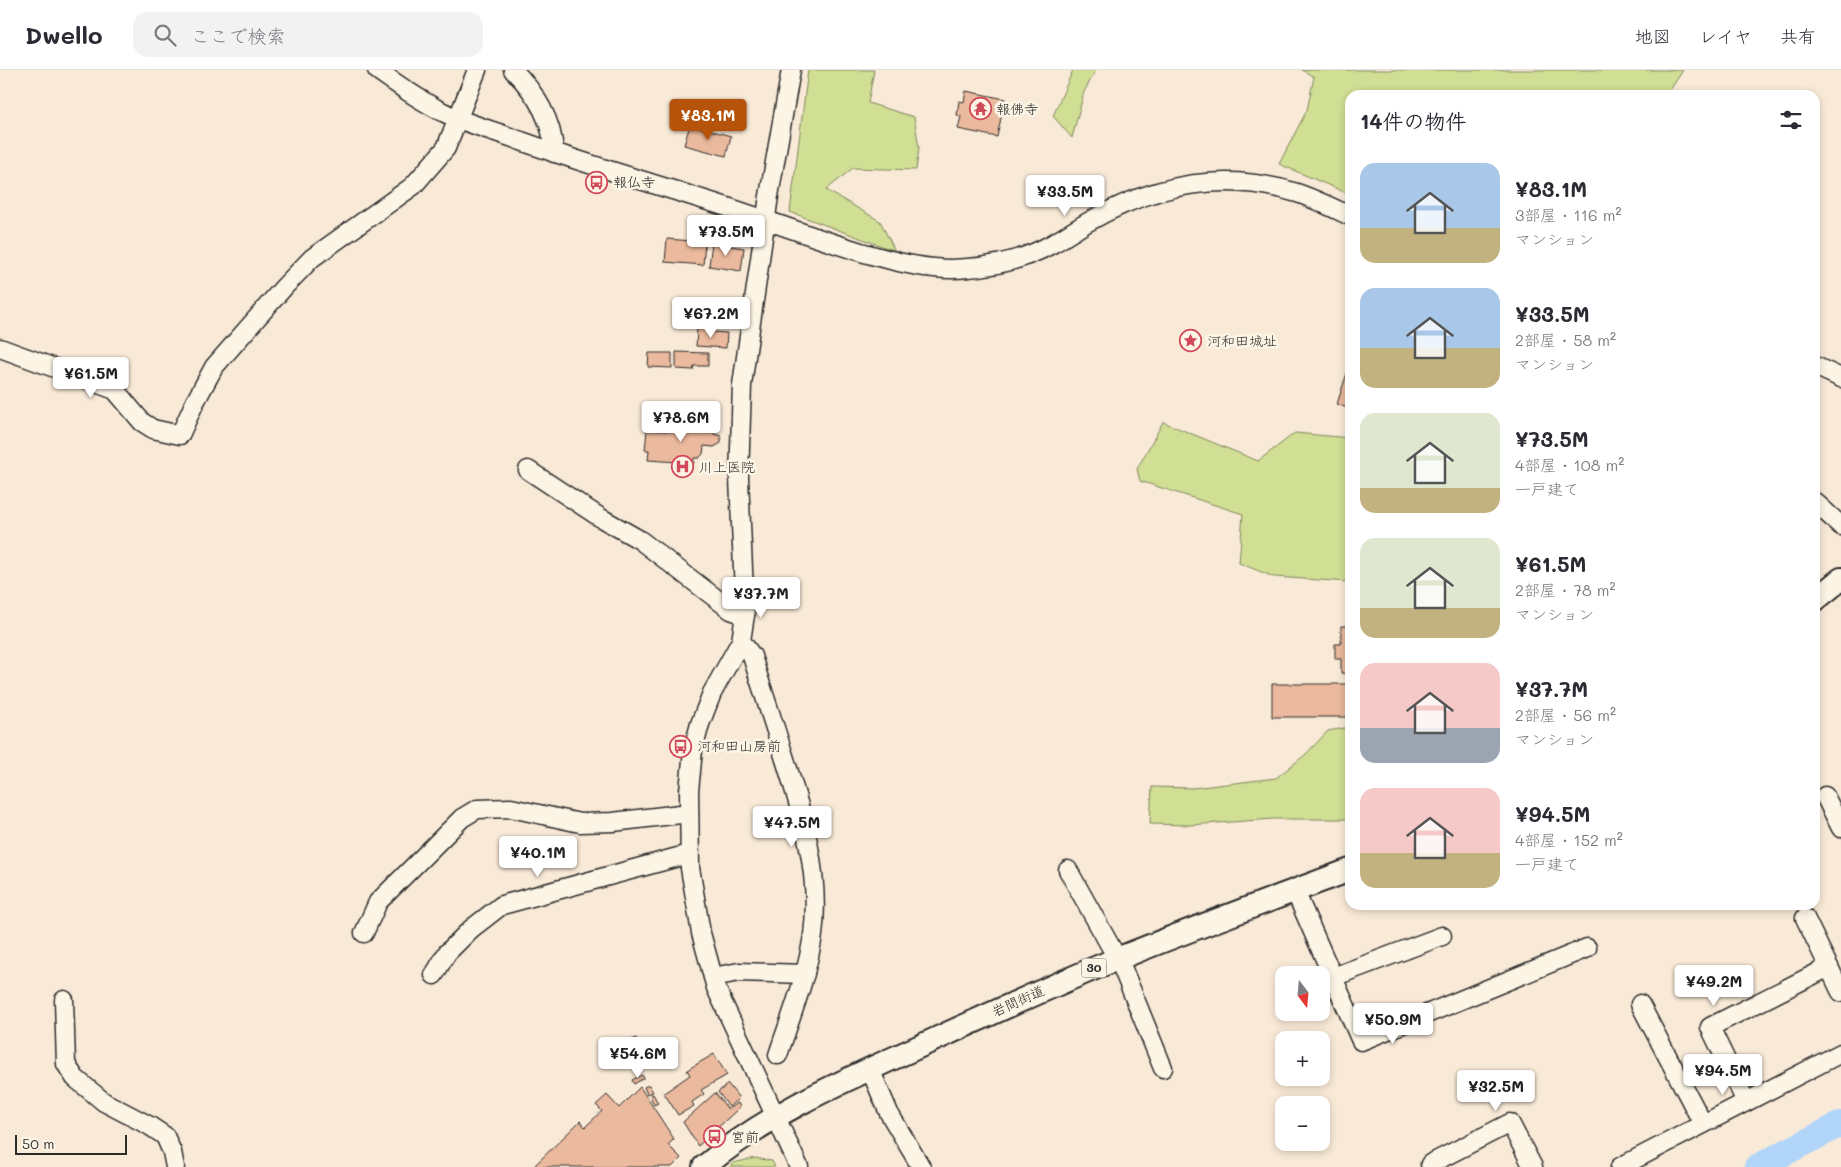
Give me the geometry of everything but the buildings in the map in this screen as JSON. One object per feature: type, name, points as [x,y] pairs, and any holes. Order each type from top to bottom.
[{"type":"main road","points":[[1820,596],[1841,579]]},
{"type":"main road","name":"岩間街道","points":[[704,1167],[727,1148],[776,1117],[870,1069],[997,1011],[1118,959],[1345,872]]},
{"type":"street","points":[[377,70],[430,105],[458,118],[554,152],[834,243],[885,259],[923,268],[944,270],[999,264],[1026,256],[1138,197],[1191,183],[1252,184],[1282,189],[1300,194],[1345,214]]},
{"type":"street","points":[[0,348],[115,390],[142,422],[153,429],[180,435],[214,367],[312,258],[414,186],[446,148],[477,70]]},
{"type":"street","points":[[513,70],[531,90],[542,108],[554,139],[554,152]]},
{"type":"street","points":[[791,70],[766,220],[742,385],[739,478],[745,615],[741,641],[712,694],[700,724],[694,750],[689,791],[689,854],[695,905],[713,977],[725,1009],[799,1167]]},
{"type":"street","points":[[1820,368],[1841,378]]},
{"type":"street","points":[[528,470],[601,518],[640,540],[731,610],[745,615]]},
{"type":"street","points":[[1820,507],[1841,526]]},
{"type":"street","points":[[741,641],[752,656],[802,812],[810,850],[814,915],[813,936],[805,974],[778,1055]]},
{"type":"street","points":[[1825,796],[1841,828]]},
{"type":"street","points":[[364,933],[378,902],[462,818],[477,809],[511,808],[580,823],[613,822],[689,813]]},
{"type":"street","points":[[434,975],[447,953],[471,929],[502,905],[689,854]]},
{"type":"street","points":[[1068,870],[1118,959],[1163,1068]]},
{"type":"street","points":[[1295,891],[1361,1041],[1587,948]]},
{"type":"street","points":[[1804,918],[1841,992]]},
{"type":"street","points":[[1333,977],[1442,936]]},
{"type":"street","points":[[1746,1102],[1710,1027],[1829,967]]},
{"type":"street","points":[[713,977],[739,972],[805,974]]},
{"type":"street","points":[[64,1000],[66,1064],[75,1078],[104,1102],[165,1136],[172,1152],[174,1167]]},
{"type":"street","points":[[1640,1004],[1703,1124]]},
{"type":"street","points":[[1620,1167],[1841,1053]]},
{"type":"street","points":[[870,1069],[889,1113],[920,1167]]},
{"type":"street","points":[[1430,1164],[1510,1123],[1533,1167]]},
{"type":"green space","points":[[808,70],[874,70],[868,103],[914,117],[919,148],[916,170],[853,168],[826,190],[880,221],[895,251],[790,212]]},
{"type":"green space","points":[[1073,70],[1096,70],[1084,92],[1072,138],[1053,116]]},
{"type":"green space","points":[[1302,70],[1683,70],[1670,90],[1345,90],[1345,192],[1279,164],[1307,110],[1314,77]]},
{"type":"green space","points":[[1163,422],[1258,461],[1295,433],[1345,438],[1345,582],[1274,577],[1239,563],[1243,514],[1140,481],[1137,469]]},
{"type":"green space","points":[[1345,728],[1345,819],[1273,819],[1190,825],[1150,824],[1152,787],[1193,788],[1276,778],[1305,755],[1328,731]]},
{"type":"green space","points":[[755,1158],[772,1161],[775,1167],[729,1167],[733,1163]]},
{"type":"waterway","points":[[1757,1167],[1841,1124]]},
{"type":"place","name":"報佛寺","points":[[980,109]]},
{"type":"place","name":"報仏寺","points":[[597,182]]},
{"type":"place","name":"河和田城址","points":[[1191,341]]},
{"type":"place","name":"川上医院","points":[[683,467]]},
{"type":"place","name":"河和田山房前","points":[[681,746]]},
{"type":"place","name":"宮前","points":[[715,1137]]}]
